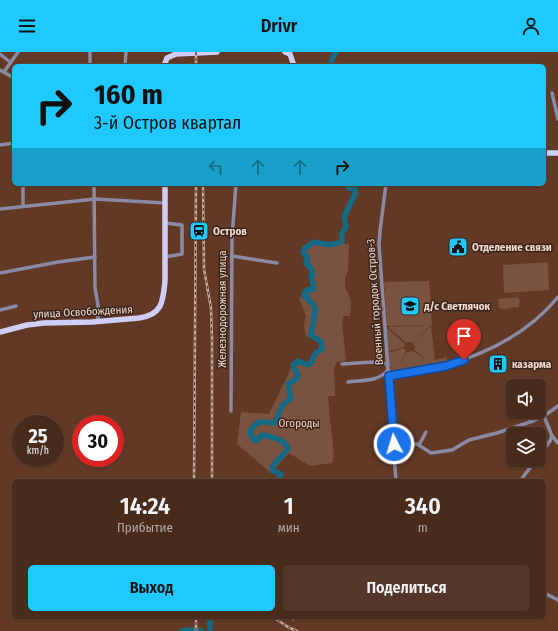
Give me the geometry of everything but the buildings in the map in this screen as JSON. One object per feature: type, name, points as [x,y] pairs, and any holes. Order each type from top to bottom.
[{"type":"main road","points":[[164,64],[171,55],[217,52]]},
{"type":"main road","points":[[285,52],[290,54],[293,64]]},
{"type":"main road","points":[[546,153],[558,153]]},
{"type":"main road","name":"улица Освобождения","points":[[0,332],[27,325],[98,322],[145,317],[155,312],[162,304],[164,297],[165,186]]},
{"type":"street","points":[[12,77],[2,71],[18,52]]},
{"type":"street","points":[[90,52],[90,64]]},
{"type":"street","points":[[125,64],[126,52]]},
{"type":"street","points":[[0,54],[10,62]]},
{"type":"street","points":[[552,93],[558,120]]},
{"type":"street","points":[[0,145],[12,143]]},
{"type":"street","points":[[22,186],[23,206]]},
{"type":"street","points":[[94,186],[96,257],[95,288],[98,305],[98,322]]},
{"type":"street","name":"Железнодорожная улица","points":[[231,411],[232,256],[236,186]]},
{"type":"street","name":"Военный городок Остров-3","points":[[386,186],[379,244],[396,479]]},
{"type":"street","points":[[0,209],[95,199],[165,203]]},
{"type":"street","points":[[165,223],[182,226],[182,254],[165,257]]},
{"type":"street","points":[[232,256],[277,263]]},
{"type":"street","points":[[0,273],[58,262],[96,257]]},
{"type":"street","points":[[389,376],[446,366],[464,360],[511,338],[527,327],[558,297]]},
{"type":"street","points":[[0,310],[16,306]]},
{"type":"street","points":[[342,364],[380,362],[383,364],[388,364]]},
{"type":"street","points":[[348,382],[374,380],[385,374],[388,370]]},
{"type":"street","points":[[546,415],[558,406]]},
{"type":"street","points":[[394,444],[419,445],[431,452],[452,450],[469,440],[497,433],[536,419]]},
{"type":"street","points":[[545,419],[552,436],[558,443]]},
{"type":"street","points":[[419,445],[426,432]]},
{"type":"street","points":[[546,446],[552,436]]},
{"type":"street","points":[[522,479],[531,467]]},
{"type":"street","points":[[546,594],[558,600]]},
{"type":"green space","name":"Огороды","points":[[316,243],[332,246],[342,243],[349,244],[348,270],[345,279],[345,288],[349,294],[351,304],[350,316],[344,316],[342,322],[346,361],[337,362],[334,368],[335,396],[328,396],[334,455],[332,463],[310,466],[289,453],[271,473],[237,444],[241,412],[269,414],[293,364],[309,366],[313,363],[316,355],[323,348],[323,341],[320,339],[306,337],[304,325],[306,316],[299,298],[316,289],[313,277],[315,273],[308,262],[309,259],[305,249]]},
{"type":"green space","points":[[548,262],[549,290],[504,293],[503,265]]},
{"type":"green space","points":[[429,281],[432,325],[387,326],[384,282]]},
{"type":"green space","points":[[517,297],[520,300],[519,307],[499,308],[499,299]]},
{"type":"green space","points":[[431,325],[413,343],[406,343],[388,327]]},
{"type":"green space","points":[[431,326],[435,360],[447,357],[447,363],[436,368],[392,373],[389,369],[392,368],[390,367],[388,353],[404,348],[406,352],[399,367],[407,352],[413,351],[428,361],[414,350],[415,347],[413,343]]},
{"type":"green space","points":[[387,328],[405,344],[404,347],[388,352]]},
{"type":"waterway","points":[[331,64],[336,52]]},
{"type":"waterway","points":[[279,479],[281,474],[273,471],[272,467],[288,449],[281,441],[262,435],[256,441],[253,439],[250,432],[257,423],[274,423],[282,406],[291,398],[288,384],[295,380],[298,376],[293,365],[298,361],[307,365],[310,364],[316,353],[322,349],[320,341],[311,335],[315,308],[308,300],[308,297],[304,296],[304,294],[307,290],[314,289],[311,276],[313,274],[311,268],[306,263],[308,258],[303,252],[304,249],[314,242],[332,244],[342,241],[342,233],[346,227],[344,217],[355,194],[355,189],[349,188],[348,186]]},
{"type":"waterway","points":[[210,619],[210,631]]},
{"type":"waterway","points":[[182,631],[201,631]]},
{"type":"railway","points":[[196,52],[196,64]]},
{"type":"railway","points":[[194,479],[196,186]]},
{"type":"railway","points":[[203,186],[204,269],[211,308],[212,339],[212,479]]},
{"type":"railway","points":[[196,619],[196,631]]},
{"type":"railway","points":[[276,619],[297,631]]},
{"type":"place","name":"Остров","points":[[199,231]]},
{"type":"place","name":"Отделение связи","points":[[458,247]]},
{"type":"place","name":"д/с Светлячок","points":[[410,306]]},
{"type":"place","name":"казарма","points":[[498,364]]},
{"type":"route","points":[[394,444],[389,376],[446,366],[464,360]]}]
